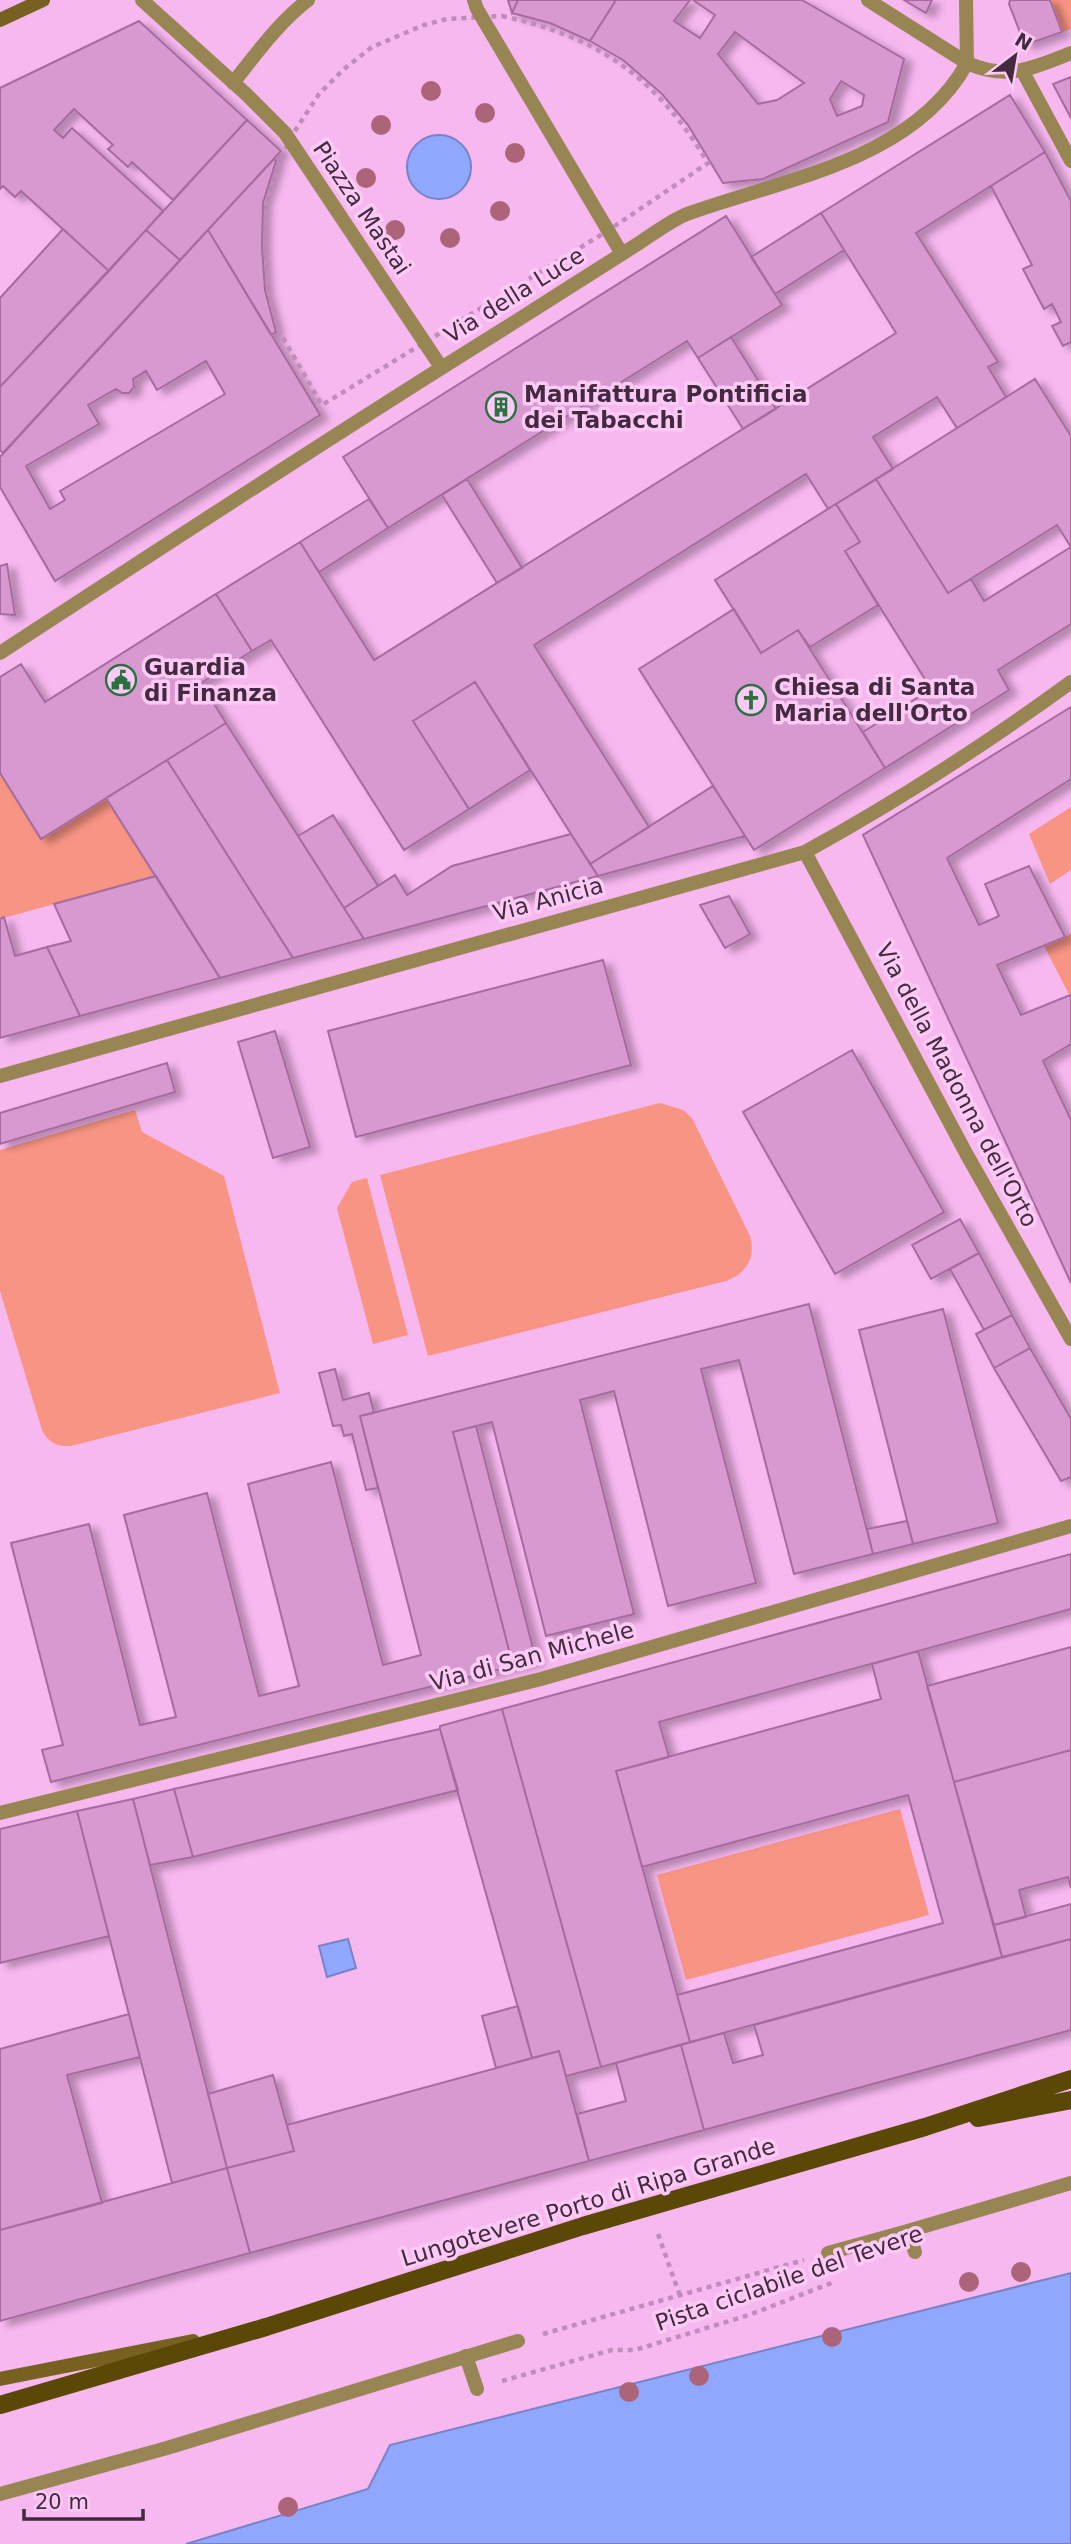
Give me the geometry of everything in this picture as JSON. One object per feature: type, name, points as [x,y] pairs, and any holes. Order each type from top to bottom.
[{"type":"main road","points":[[0,20],[43,0]]},
{"type":"main road","name":"Lungotevere Porto di Ripa Grande","points":[[0,2405],[266,2326],[583,2226],[925,2127],[1071,2079]]},
{"type":"main road","name":"Lungotevere Porto di Ripa Grande","points":[[925,2127],[1008,2114],[1071,2100]]},
{"type":"main road","name":"Lungotevere Porto di Ripa Grande","points":[[0,2379],[266,2326]]},
{"type":"street","name":"Piazza Mastai","points":[[142,0],[233,83],[289,140],[441,368]]},
{"type":"street","points":[[233,83],[293,11],[308,0]]},
{"type":"street","points":[[474,0],[622,254]]},
{"type":"street","points":[[868,0],[967,63],[995,71],[1023,72],[1071,53]]},
{"type":"street","points":[[966,0],[967,63]]},
{"type":"street","name":"Via della Luce","points":[[0,653],[339,431],[684,215],[815,174],[874,147],[920,118],[941,100],[954,86],[967,63]]},
{"type":"street","points":[[1023,72],[1071,162]]},
{"type":"street","name":"Via Anicia","points":[[0,1076],[806,852],[908,793],[984,744],[1071,682]]},
{"type":"street","name":"Via della Madonna dell'Orto","points":[[806,852],[967,1155],[1071,1339]]},
{"type":"street","name":"Via di San Michele","points":[[0,1813],[541,1679],[1071,1526]]},
{"type":"street","points":[[828,2252],[1071,2183]]},
{"type":"street","points":[[908,2231],[915,2252]]},
{"type":"street","points":[[0,2494],[166,2448],[518,2341]]},
{"type":"street","points":[[466,2356],[477,2389]]},
{"type":"path","points":[[481,16],[502,16],[539,26],[606,54],[631,71],[664,101],[708,163],[609,230],[321,405],[279,331],[268,290],[266,203],[289,140],[320,94],[344,69],[372,47],[424,25],[481,16]]},
{"type":"path","points":[[658,2234],[680,2296]]},
{"type":"path","points":[[518,2341],[828,2252]]},
{"type":"path","name":"Pista ciclabile del Tevere","points":[[477,2389],[612,2350],[635,2350],[749,2315],[840,2280]]},
{"type":"shaded area","points":[[1050,0],[1071,0],[1071,29],[1062,32]]},
{"type":"shaded area","points":[[0,773],[41,839],[106,798],[156,876],[0,919]]},
{"type":"shaded area","points":[[1071,807],[1071,870],[1050,884],[1029,834]]},
{"type":"shaded area","points":[[1071,934],[1071,998],[1044,946]]},
{"type":"shaded area","points":[[660,1103],[683,1110],[692,1118],[750,1236],[751,1258],[744,1269],[726,1281],[428,1356],[380,1175]]},
{"type":"shaded area","points":[[135,1110],[142,1132],[224,1176],[280,1393],[71,1446],[61,1446],[50,1441],[42,1430],[0,1291],[0,1150]]},
{"type":"shaded area","points":[[367,1178],[408,1335],[373,1344],[337,1208],[352,1182]]},
{"type":"shaded area","points":[[900,1809],[929,1915],[686,1980],[657,1875]]},
{"type":"water","points":[[439,135],[457,141],[465,149],[471,167],[465,185],[457,193],[439,199],[421,193],[413,185],[407,167],[413,149],[421,141]]},
{"type":"water","points":[[348,1939],[356,1968],[327,1977],[319,1946]]},
{"type":"water","points":[[1071,2273],[1071,2544],[186,2544],[368,2489],[390,2445]]},
{"type":"building","points":[[508,0],[518,0],[512,13]]},
{"type":"building","points":[[518,0],[616,0],[590,41],[550,23],[512,13]]},
{"type":"building","points":[[616,0],[690,0],[674,21],[700,38],[715,15],[693,0],[802,0],[904,59],[888,122],[763,179],[723,183],[688,125],[662,94],[623,60],[590,41]],"holes":[[[735,32],[804,83],[777,100],[758,104],[718,54]],[[841,81],[864,95],[862,106],[837,116],[830,99]]]},
{"type":"building","points":[[904,0],[932,0],[926,13]]},
{"type":"building","points":[[1010,0],[1050,0],[1062,32],[1025,45],[1009,4]]},
{"type":"building","points":[[139,21],[247,120],[173,200],[132,162],[128,167],[108,149],[113,145],[74,109],[54,130],[63,138],[72,128],[163,211],[109,271],[21,191],[15,197],[3,186],[0,189],[0,88]]},
{"type":"building","points":[[1071,77],[1071,118],[1053,84]]},
{"type":"building","points":[[1010,95],[1045,152],[916,233],[998,362],[988,367],[1006,397],[957,428],[937,397],[873,437],[893,469],[828,509],[806,474],[534,645],[649,827],[590,864],[475,682],[413,721],[469,809],[404,850],[271,640],[252,651],[216,594],[300,542],[374,660],[896,333],[821,213]]},
{"type":"building","points":[[247,120],[281,151],[180,260],[146,230]]},
{"type":"building","points":[[1045,152],[1071,201],[1071,342],[1063,346],[1052,326],[1061,322],[1052,304],[1044,309],[1023,269],[1032,265],[991,186]]},
{"type":"building","points":[[274,159],[276,161],[263,203],[262,247],[265,290],[276,332],[271,335],[208,230]]},
{"type":"building","points":[[821,213],[844,250],[775,294],[751,257]]},
{"type":"building","name":"Manifattura Pontificia dei Tabacchi","points":[[726,216],[782,305],[698,358],[687,341],[388,528],[343,457]]},
{"type":"building","points":[[63,229],[109,271],[0,387],[0,298]]},
{"type":"building","points":[[146,230],[180,260],[3,453],[0,450],[0,387]]},
{"type":"building","points":[[208,230],[320,415],[55,581],[0,487],[0,457]],"holes":[[[206,361],[225,394],[60,491],[65,500],[50,509],[26,466],[99,424],[88,405],[116,389],[129,393],[134,387],[133,379],[146,371],[157,390]]]},
{"type":"building","points":[[731,337],[776,409],[743,429],[698,358]]},
{"type":"building","points":[[1035,379],[1071,436],[1071,547],[1057,525],[948,593],[876,479]]},
{"type":"building","points":[[467,479],[522,568],[497,583],[442,495]]},
{"type":"building","points":[[876,479],[948,593],[971,579],[984,601],[1071,547],[1071,624],[998,670],[1009,690],[885,768],[863,732],[931,689],[845,551],[860,542],[836,504]]},
{"type":"building","points":[[369,499],[388,528],[319,572],[300,542]]},
{"type":"building","points":[[836,504],[860,542],[845,551],[878,605],[810,647],[798,630],[761,653],[715,580]]},
{"type":"building","points":[[7,564],[15,615],[0,614],[0,566]]},
{"type":"building","points":[[216,594],[252,651],[201,683],[226,723],[41,839],[0,773],[0,677],[21,664],[45,702]]},
{"type":"building","name":"Chiesa di Santa Maria dell'Orto","points":[[734,609],[761,653],[798,630],[885,768],[754,850],[639,669]]},
{"type":"building","points":[[475,682],[530,770],[469,809],[413,721]]},
{"type":"building","points":[[1071,707],[1071,779],[947,858],[979,925],[999,916],[985,884],[1029,866],[1065,937],[997,965],[1021,1015],[1070,995],[1071,998],[1071,1044],[1043,1061],[1071,1120],[1071,1283],[863,835]]},
{"type":"building","points":[[226,723],[364,939],[293,958],[167,760]]},
{"type":"building","points":[[167,760],[293,958],[220,978],[106,798]]},
{"type":"building","points":[[713,786],[745,836],[598,876],[590,864]]},
{"type":"building","points":[[333,815],[378,886],[344,908],[298,836]]},
{"type":"building","points":[[571,834],[598,876],[364,939],[344,908],[395,875],[407,895],[452,866]]},
{"type":"building","points":[[156,876],[220,978],[80,1016],[47,947],[71,941],[54,904]]},
{"type":"building","points":[[729,896],[750,934],[725,948],[700,905]]},
{"type":"building","points":[[4,917],[15,956],[47,947],[80,1016],[0,1038],[0,919]]},
{"type":"building","points":[[603,960],[631,1065],[356,1137],[328,1031]]},
{"type":"building","points":[[275,1031],[310,1147],[273,1158],[238,1042]]},
{"type":"building","points":[[852,1050],[944,1212],[835,1274],[743,1112]]},
{"type":"building","points":[[167,1063],[175,1092],[0,1144],[0,1113]]},
{"type":"building","points":[[960,1219],[979,1253],[931,1279],[912,1245]]},
{"type":"building","points":[[979,1253],[1012,1315],[984,1330],[950,1269]]},
{"type":"building","points":[[809,1304],[873,1554],[794,1574],[739,1360],[701,1369],[756,1583],[668,1606],[614,1391],[580,1400],[634,1614],[546,1636],[492,1422],[453,1432],[513,1666],[51,1782],[42,1750],[63,1745],[11,1543],[89,1524],[140,1725],[176,1717],[124,1515],[207,1493],[259,1696],[299,1686],[248,1484],[331,1462],[383,1665],[421,1655],[360,1416]]},
{"type":"building","points":[[943,1309],[998,1523],[913,1544],[859,1330]]},
{"type":"building","points":[[1012,1315],[1030,1348],[994,1368],[976,1334]]},
{"type":"building","points":[[1030,1348],[1071,1419],[1071,1477],[1061,1481],[994,1368]]},
{"type":"building","points":[[335,1369],[343,1400],[369,1393],[374,1413],[360,1416],[378,1488],[366,1490],[352,1434],[344,1436],[341,1425],[333,1426],[319,1373]]},
{"type":"building","points":[[476,1426],[536,1660],[513,1666],[453,1432]]},
{"type":"building","points":[[907,1521],[913,1544],[873,1554],[867,1529]]},
{"type":"building","points":[[1071,1554],[1071,1609],[659,1722],[669,1757],[616,1771],[690,2042],[601,2067],[502,1709]]},
{"type":"building","points":[[1071,1647],[1071,1750],[954,1782],[927,1686]]},
{"type":"building","points":[[918,1651],[1002,1957],[690,2042],[677,1995],[943,1923],[908,1795],[642,1867],[616,1771],[881,1699],[872,1664]]},
{"type":"building","points":[[502,1709],[601,2067],[566,2076],[559,2051],[532,2058],[440,1729],[440,1726]]},
{"type":"building","points":[[440,1729],[458,1790],[193,1857],[174,1789]]},
{"type":"building","points":[[1071,1750],[1071,1888],[1068,1877],[1019,1890],[1026,1917],[994,1925],[954,1782]]},
{"type":"building","points":[[174,1789],[193,1857],[150,1865],[133,1799]]},
{"type":"building","points":[[133,1799],[227,2168],[172,2183],[77,1811]]},
{"type":"building","points":[[77,1811],[109,1936],[0,1963],[0,1829]]},
{"type":"building","points":[[1071,1904],[1071,1939],[1002,1957],[994,1925]]},
{"type":"building","points":[[1071,1939],[1071,2030],[704,2130],[681,2045],[724,2033],[733,2063],[763,2055],[754,2025]]},
{"type":"building","points":[[518,2006],[532,2058],[496,2068],[482,2016]]},
{"type":"building","points":[[129,2014],[140,2057],[67,2075],[102,2203],[0,2230],[0,2049]]},
{"type":"building","points":[[681,2045],[704,2130],[589,2161],[577,2114],[626,2101],[616,2063]]},
{"type":"building","points":[[559,2051],[589,2161],[250,2253],[227,2168],[294,2151],[287,2125]]},
{"type":"building","points":[[273,2075],[294,2151],[227,2168],[208,2094]]},
{"type":"building","points":[[227,2168],[250,2253],[0,2321],[0,2230]]},
{"type":"place","name":"Manifattura Pontificia dei Tabacchi","points":[[501,407]]},
{"type":"place","name":"Guardia di Finanza","points":[[121,680]]},
{"type":"place","name":"Chiesa di Santa Maria dell'Orto","points":[[751,700]]}]
